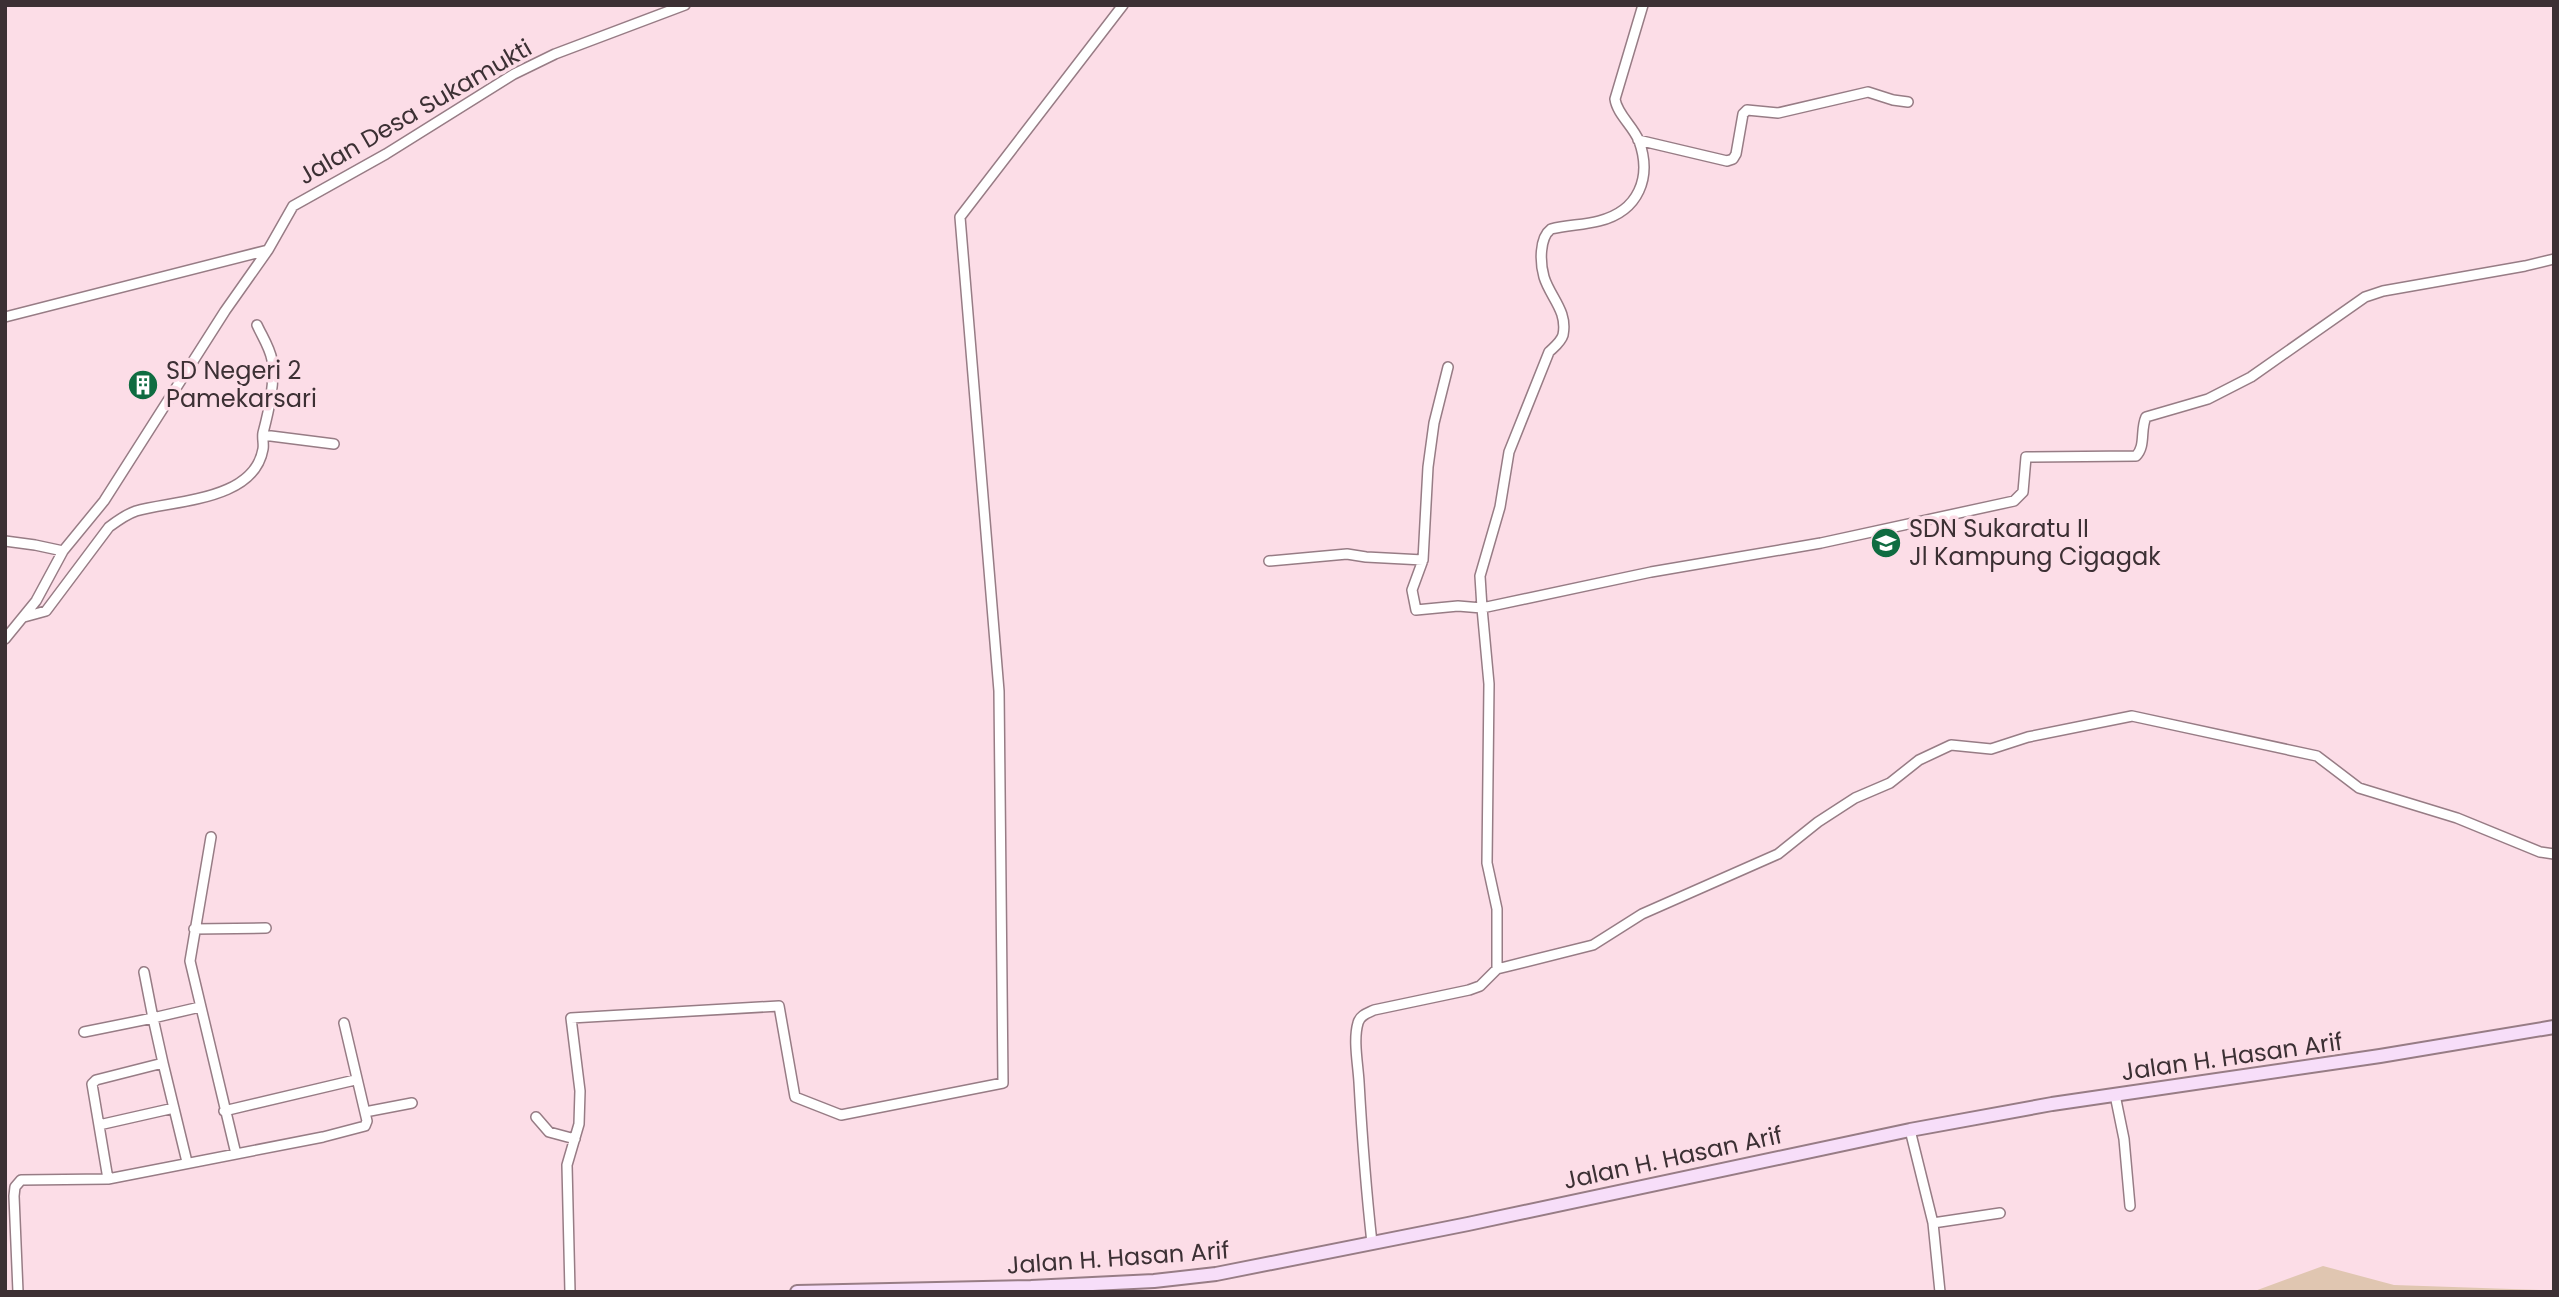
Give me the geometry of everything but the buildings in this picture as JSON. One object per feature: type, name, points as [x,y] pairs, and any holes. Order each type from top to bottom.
[{"type":"main road","name":"Jalan H. Hasan Arif","points":[[797,1292],[1031,1287],[1196,1277],[1282,1262],[1910,1130],[2115,1095],[2554,1027]]},
{"type":"street","name":"Jalan Desa Sukamukti","points":[[5,639],[33,604],[63,551],[104,500],[225,311],[268,250],[287,213],[298,202],[386,154],[514,74],[555,54],[685,5]]},
{"type":"street","points":[[570,1292],[567,1166],[579,1124],[580,1091],[571,1018],[779,1006],[795,1097],[841,1115],[1003,1083],[999,691],[960,217],[1123,5]]},
{"type":"street","points":[[1497,969],[1497,909],[1487,863],[1489,684],[1480,576],[1500,507],[1508,452],[1549,352],[1559,343],[1563,333],[1561,312],[1543,274],[1544,238],[1551,229],[1600,221],[1632,204],[1644,175],[1643,155],[1638,140],[1633,128],[1617,108],[1615,99],[1643,5]]},
{"type":"street","points":[[1638,140],[1727,161],[1733,159],[1735,154],[1743,114],[1747,110],[1778,113],[1868,92],[1908,102]]},
{"type":"street","points":[[5,317],[268,250]]},
{"type":"street","points":[[1448,366],[1434,423],[1428,467],[1423,560],[1412,590],[1416,610],[1458,606],[1482,608],[1660,570],[1834,540],[2014,501],[2024,492],[2026,457],[2136,456],[2142,447],[2146,417],[2208,399],[2251,377],[2365,297],[2383,291],[2554,259]]},
{"type":"street","points":[[24,617],[46,611],[113,524],[134,512],[208,497],[240,484],[250,475],[263,450],[262,435],[270,410],[272,358],[257,325]]},
{"type":"street","points":[[262,435],[334,444]]},
{"type":"street","points":[[5,541],[63,551]]},
{"type":"street","points":[[1269,561],[1346,554],[1423,560]]},
{"type":"street","points":[[1372,1243],[1363,1168],[1357,1037],[1359,1020],[1363,1016],[1374,1010],[1469,990],[1480,986],[1497,969],[1593,945],[1642,914],[1778,854],[1818,822],[1855,798],[1890,783],[1919,760],[1951,745],[1991,749],[2028,737],[2132,716],[2317,756],[2359,788],[2457,818],[2540,852],[2554,854]]},
{"type":"street","points":[[211,837],[190,961],[236,1154]]},
{"type":"street","points":[[194,929],[266,928]]},
{"type":"street","points":[[144,972],[187,1162]]},
{"type":"street","points":[[84,1032],[200,1007]]},
{"type":"street","points":[[18,1292],[14,1196],[16,1184],[23,1179],[108,1179],[362,1128],[366,1122],[365,1112],[355,1080],[344,1023]]},
{"type":"street","points":[[108,1179],[93,1082],[163,1063]]},
{"type":"street","points":[[224,1111],[355,1080]]},
{"type":"street","points":[[2115,1095],[2124,1139],[2130,1206]]},
{"type":"street","points":[[365,1112],[412,1103]]},
{"type":"street","points":[[99,1125],[174,1108]]},
{"type":"street","points":[[536,1117],[549,1132],[575,1139]]},
{"type":"street","points":[[1910,1130],[1933,1223],[1940,1292]]},
{"type":"street","points":[[1933,1223],[2000,1213]]},
{"type":"shaded area","points":[[2323,1266],[2394,1285],[2541,1290],[2252,1292]]},
{"type":"place","name":"SD Negeri 2 Pamekarsari","points":[[143,385]]},
{"type":"place","name":"SDN Sukaratu II Jl Kampung Cigagak","points":[[1886,543]]}]
